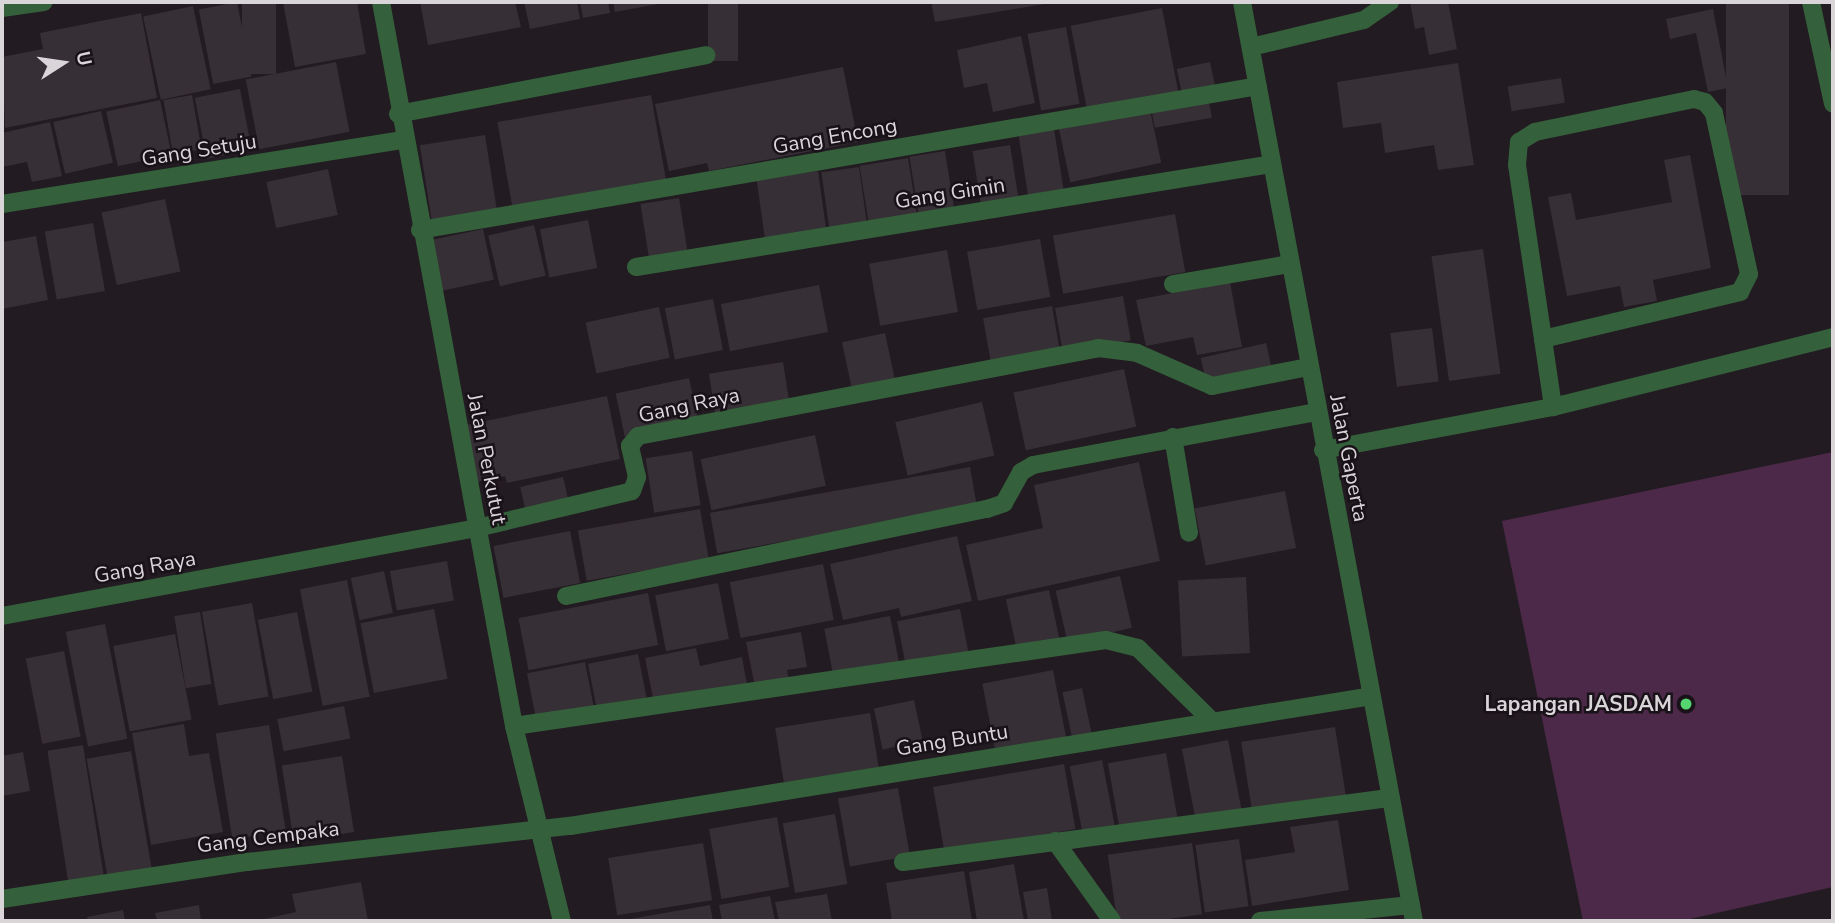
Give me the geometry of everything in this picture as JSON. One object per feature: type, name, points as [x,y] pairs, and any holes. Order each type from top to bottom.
[{"type":"street","points":[[2,8],[44,2]]},
{"type":"street","name":"Jalan Perkutut","points":[[381,2],[398,114],[514,726],[562,921]]},
{"type":"street","name":"Jalan Gaperta","points":[[1242,2],[1412,913]]},
{"type":"street","points":[[1251,47],[1364,20],[1390,2]]},
{"type":"street","points":[[1811,2],[1833,104]]},
{"type":"street","points":[[398,114],[706,55]]},
{"type":"street","name":"Gang Encong","points":[[420,230],[1258,86]]},
{"type":"street","points":[[1543,339],[1740,292],[1749,274],[1714,113],[1705,102],[1694,99],[1535,132],[1519,142],[1517,165],[1553,407]]},
{"type":"street","name":"Gang Setuju","points":[[2,204],[403,140]]},
{"type":"street","name":"Gang Gimin","points":[[636,267],[1272,164]]},
{"type":"street","points":[[1172,284],[1290,264]]},
{"type":"street","points":[[1324,450],[1553,407],[1833,337]]},
{"type":"street","name":"Gang Raya","points":[[2,616],[477,528],[632,491],[637,477],[630,446],[638,436],[1098,348],[1138,354],[1212,386],[1308,367]]},
{"type":"street","points":[[566,596],[987,509],[1004,503],[1026,468],[1173,437],[1317,412]]},
{"type":"street","points":[[1173,437],[1189,533]]},
{"type":"street","points":[[514,726],[1106,640],[1138,648],[1211,720]]},
{"type":"street","name":"Gang Buntu","points":[[540,827],[583,824],[1371,696]]},
{"type":"street","points":[[903,862],[1391,798]]},
{"type":"street","name":"Gang Cempaka","points":[[2,899],[540,827]]},
{"type":"street","points":[[1055,841],[1112,921]]},
{"type":"street","points":[[1260,921],[1412,913]]},
{"type":"shaded area","name":"Lapangan JASDAM","points":[[1833,452],[1833,887],[1681,921],[1583,921],[1502,521]]},
{"type":"building","points":[[237,2],[252,77],[213,84],[199,9]]},
{"type":"building","points":[[242,2],[276,2],[276,74],[242,74]]},
{"type":"building","points":[[283,2],[357,2],[366,54],[295,67]]},
{"type":"building","points":[[420,2],[515,2],[521,27],[428,45]]},
{"type":"building","points":[[524,2],[577,2],[580,19],[530,29]]},
{"type":"building","points":[[580,2],[608,2],[610,13],[583,18]]},
{"type":"building","points":[[613,2],[663,2],[664,3],[615,12]]},
{"type":"building","points":[[708,2],[738,2],[738,61],[708,61]]},
{"type":"building","points":[[931,2],[1051,2],[1051,3],[935,22]]},
{"type":"building","points":[[1410,2],[1448,2],[1457,49],[1429,55],[1424,27],[1415,29]]},
{"type":"building","points":[[1726,2],[1789,2],[1789,195],[1726,195]]},
{"type":"building","points":[[193,6],[211,89],[161,100],[143,17]]},
{"type":"building","points":[[1162,8],[1179,96],[1088,114],[1071,26]]},
{"type":"building","points":[[1713,9],[1728,88],[1708,92],[1696,33],[1670,39],[1666,19]]},
{"type":"building","points":[[141,13],[157,98],[5,128],[2,57],[43,49],[40,33]]},
{"type":"building","points":[[1066,27],[1080,104],[1041,111],[1028,34]]},
{"type":"building","points":[[1021,36],[1035,103],[993,112],[987,83],[964,88],[957,50]]},
{"type":"building","points":[[336,62],[350,132],[259,149],[246,80]]},
{"type":"building","points":[[1210,62],[1215,86],[1182,94],[1177,69]]},
{"type":"building","points":[[1458,63],[1474,165],[1438,170],[1434,145],[1385,153],[1381,123],[1343,128],[1337,82]]},
{"type":"building","points":[[843,67],[858,142],[709,171],[707,163],[669,171],[655,104]]},
{"type":"building","points":[[1561,78],[1565,103],[1512,111],[1508,86]]},
{"type":"building","points":[[240,89],[252,150],[207,159],[195,98]]},
{"type":"building","points":[[192,95],[202,149],[173,154],[163,100]]},
{"type":"building","points":[[651,95],[667,184],[513,211],[497,122]]},
{"type":"building","points":[[1208,96],[1212,118],[1155,128],[1151,106]]},
{"type":"building","points":[[160,100],[172,155],[118,166],[106,111]]},
{"type":"building","points":[[1150,110],[1161,163],[1070,182],[1059,129]]},
{"type":"building","points":[[101,111],[113,163],[65,174],[53,122]]},
{"type":"building","points":[[50,122],[62,176],[32,182],[27,162],[2,167],[2,133]]},
{"type":"building","points":[[1054,129],[1064,191],[1028,197],[1018,135]]},
{"type":"building","points":[[485,135],[497,210],[432,220],[420,145]]},
{"type":"building","points":[[1010,145],[1019,200],[981,206],[972,151]]},
{"type":"building","points":[[945,151],[955,212],[919,218],[909,157]]},
{"type":"building","points":[[1690,155],[1711,268],[1653,280],[1657,301],[1624,307],[1620,286],[1567,296],[1548,197],[1571,193],[1576,220],[1672,202],[1664,160]]},
{"type":"building","points":[[908,158],[917,217],[869,225],[860,166]]},
{"type":"building","points":[[859,167],[867,225],[830,231],[821,172]]},
{"type":"building","points":[[328,169],[338,215],[276,228],[266,182]]},
{"type":"building","points":[[818,171],[827,233],[765,242],[757,180]]},
{"type":"building","points":[[679,198],[688,253],[649,259],[640,204]]},
{"type":"building","points":[[165,199],[180,271],[117,285],[101,213]]},
{"type":"building","points":[[1175,214],[1185,272],[1063,294],[1053,236]]},
{"type":"building","points":[[588,220],[597,268],[549,277],[540,229]]},
{"type":"building","points":[[93,223],[105,291],[57,299],[45,232]]},
{"type":"building","points":[[534,225],[546,276],[500,286],[488,236]]},
{"type":"building","points":[[483,229],[494,280],[441,291],[430,240]]},
{"type":"building","points":[[36,236],[48,300],[2,309],[2,242]]},
{"type":"building","points":[[1040,239],[1050,297],[977,310],[967,252]]},
{"type":"building","points":[[1483,249],[1501,374],[1449,381],[1432,256]]},
{"type":"building","points":[[947,250],[958,312],[880,326],[869,264]]},
{"type":"building","points":[[1230,282],[1242,347],[1197,355],[1193,337],[1146,346],[1136,300]]},
{"type":"building","points":[[819,285],[828,332],[730,351],[721,304]]},
{"type":"building","points":[[1123,296],[1131,340],[1063,352],[1055,308]]},
{"type":"building","points":[[713,299],[723,350],[675,359],[665,308]]},
{"type":"building","points":[[1052,306],[1060,352],[991,364],[983,318]]},
{"type":"building","points":[[659,307],[670,358],[596,373],[586,323]]},
{"type":"building","points":[[1432,328],[1439,382],[1397,387],[1390,333]]},
{"type":"building","points":[[885,333],[896,384],[853,393],[842,342]]},
{"type":"building","points":[[1266,343],[1272,369],[1207,384],[1201,358]]},
{"type":"building","points":[[783,362],[790,404],[716,416],[709,374]]},
{"type":"building","points":[[1124,369],[1136,427],[1026,450],[1013,392]]},
{"type":"building","points":[[689,378],[698,421],[625,437],[616,394]]},
{"type":"building","points":[[607,396],[620,459],[507,483],[505,476],[473,483],[461,426]]},
{"type":"building","points":[[982,402],[994,456],[908,476],[895,422]]},
{"type":"building","points":[[815,435],[826,486],[711,510],[701,459]]},
{"type":"building","points":[[692,451],[701,505],[654,513],[646,458]]},
{"type":"building","points":[[1139,462],[1160,561],[978,601],[966,545],[1043,528],[1034,485]]},
{"type":"building","points":[[970,467],[977,507],[717,553],[710,513]]},
{"type":"building","points":[[563,477],[569,502],[526,512],[520,487]]},
{"type":"building","points":[[1285,491],[1296,548],[1206,565],[1195,509]]},
{"type":"building","points":[[700,509],[709,559],[587,581],[578,531]]},
{"type":"building","points":[[570,531],[580,583],[504,598],[493,546]]},
{"type":"building","points":[[957,536],[972,601],[901,617],[899,608],[843,620],[830,564]]},
{"type":"building","points":[[447,561],[454,600],[397,610],[390,571]]},
{"type":"building","points":[[823,564],[834,620],[741,638],[730,582]]},
{"type":"building","points":[[384,571],[393,613],[360,620],[351,578]]},
{"type":"building","points":[[1120,576],[1132,628],[1068,642],[1056,591]]},
{"type":"building","points":[[1246,577],[1250,653],[1182,656],[1178,581]]},
{"type":"building","points":[[347,580],[370,697],[323,706],[300,589]]},
{"type":"building","points":[[718,583],[729,639],[666,651],[655,595]]},
{"type":"building","points":[[1049,590],[1060,641],[1017,650],[1006,599]]},
{"type":"building","points":[[648,593],[658,645],[529,670],[518,618]]},
{"type":"building","points":[[252,603],[268,697],[218,705],[202,612]]},
{"type":"building","points":[[434,609],[448,679],[374,693],[360,623]]},
{"type":"building","points":[[960,609],[969,655],[906,667],[897,621]]},
{"type":"building","points":[[200,612],[211,684],[186,688],[174,616]]},
{"type":"building","points":[[297,612],[312,692],[273,699],[258,620]]},
{"type":"building","points":[[890,616],[899,664],[834,677],[824,629]]},
{"type":"building","points":[[105,624],[127,739],[88,746],[66,632]]},
{"type":"building","points":[[801,632],[807,667],[787,670],[789,681],[755,687],[746,642]]},
{"type":"building","points":[[175,634],[192,719],[130,731],[113,646]]},
{"type":"building","points":[[696,648],[700,666],[742,657],[747,685],[654,703],[645,658]]},
{"type":"building","points":[[64,651],[81,736],[42,744],[26,658]]},
{"type":"building","points":[[638,654],[647,701],[597,711],[588,664]]},
{"type":"building","points":[[585,662],[594,710],[536,721],[527,673]]},
{"type":"building","points":[[1053,670],[1066,738],[995,751],[982,684]]},
{"type":"building","points":[[1082,688],[1092,735],[1072,739],[1062,692]]},
{"type":"building","points":[[914,700],[923,741],[883,750],[874,709]]},
{"type":"building","points":[[344,706],[350,738],[284,751],[277,719]]},
{"type":"building","points":[[870,713],[879,767],[784,782],[775,728]]},
{"type":"building","points":[[184,724],[189,756],[209,753],[223,832],[151,845],[132,733]]},
{"type":"building","points":[[269,725],[286,831],[232,839],[216,733]]},
{"type":"building","points":[[1335,727],[1346,796],[1252,811],[1241,742]]},
{"type":"building","points":[[1228,740],[1242,810],[1195,819],[1182,749]]},
{"type":"building","points":[[83,745],[104,875],[68,881],[47,751]]},
{"type":"building","points":[[131,751],[153,873],[108,881],[87,759]]},
{"type":"building","points":[[23,752],[30,791],[2,796],[2,756]]},
{"type":"building","points":[[1166,753],[1178,819],[1120,829],[1108,763]]},
{"type":"building","points":[[342,756],[354,832],[294,842],[282,766]]},
{"type":"building","points":[[1102,760],[1115,829],[1083,835],[1070,766]]},
{"type":"building","points":[[1064,764],[1075,829],[944,852],[933,787]]},
{"type":"building","points":[[898,788],[910,856],[850,867],[838,799]]},
{"type":"building","points":[[835,814],[847,884],[795,893],[783,823]]},
{"type":"building","points":[[777,817],[789,887],[721,899],[709,829]]},
{"type":"building","points":[[1338,820],[1349,890],[1252,906],[1245,860],[1295,852],[1290,827]]},
{"type":"building","points":[[1239,839],[1248,906],[1205,912],[1195,845]]},
{"type":"building","points":[[703,843],[712,900],[617,915],[608,858]]},
{"type":"building","points":[[1192,843],[1202,914],[1154,921],[1117,921],[1108,855]]},
{"type":"building","points":[[1014,864],[1024,921],[977,921],[969,872]]},
{"type":"building","points":[[964,871],[972,921],[892,921],[886,883]]},
{"type":"building","points":[[361,882],[368,921],[255,921],[296,912],[292,894]]},
{"type":"building","points":[[1047,888],[1052,921],[1028,921],[1023,892]]},
{"type":"building","points":[[827,894],[832,921],[779,921],[775,902]]},
{"type":"building","points":[[770,896],[775,921],[722,921],[719,905]]},
{"type":"building","points":[[199,905],[201,921],[157,921],[155,913]]},
{"type":"building","points":[[710,905],[713,921],[624,921],[624,920]]},
{"type":"building","points":[[123,910],[125,921],[88,921],[87,917]]},
{"type":"place","name":"Lapangan JASDAM","points":[[1686,704]]}]
